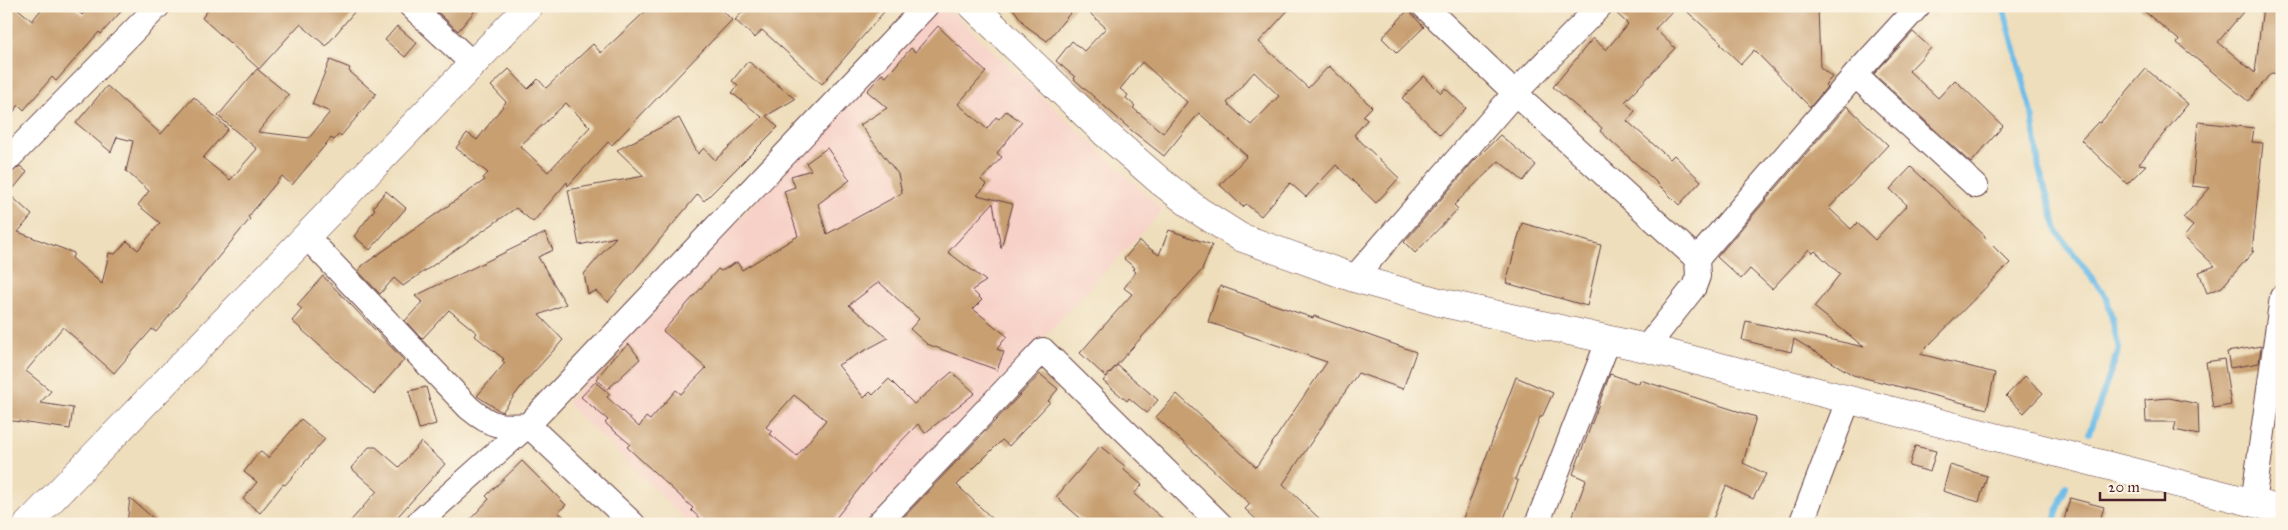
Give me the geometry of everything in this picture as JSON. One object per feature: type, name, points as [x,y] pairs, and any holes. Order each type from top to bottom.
[{"type":"street","points":[[6,161],[158,6]]},
{"type":"street","points":[[411,6],[474,64]]},
{"type":"street","points":[[28,524],[529,6]]},
{"type":"street","points":[[417,524],[528,425],[926,6]]},
{"type":"street","points":[[973,6],[1105,134],[1199,212],[1240,237],[1354,278],[1439,302],[1646,348],[2282,510]]},
{"type":"street","points":[[1424,6],[1515,93],[1697,259]]},
{"type":"street","points":[[1354,278],[1515,93],[1600,6]]},
{"type":"street","points":[[1646,348],[1694,287],[1698,276],[1697,259],[1855,75],[1918,6]]},
{"type":"street","points":[[1855,75],[1976,186]]},
{"type":"street","points":[[306,236],[469,408],[485,422],[504,426],[528,425],[625,521]]},
{"type":"street","points":[[2253,503],[2282,297]]},
{"type":"street","points":[[1537,524],[1609,340]]},
{"type":"street","points":[[878,524],[1043,350],[1206,519]]},
{"type":"street","points":[[1802,524],[1848,401]]},
{"type":"shaded area","points":[[938,6],[945,6],[1163,210],[868,524],[690,524],[567,403]]},
{"type":"building","points":[[6,6],[15,6],[32,21],[44,6],[72,6],[82,15],[91,6],[126,6],[101,34],[99,32],[56,81],[52,77],[24,110],[19,105],[6,121]]},
{"type":"building","points":[[211,6],[359,6],[326,46],[300,24],[259,69],[202,18]]},
{"type":"building","points":[[431,6],[479,6],[458,31]]},
{"type":"building","points":[[651,6],[718,6],[732,20],[612,145],[608,142],[568,186],[567,182],[533,222],[516,208],[403,286],[394,278],[380,294],[358,271],[363,265],[485,180],[483,178],[488,173],[456,148],[467,133],[477,140],[506,102],[491,86],[509,69],[528,89],[538,79],[546,88],[593,44],[601,53]],"holes":[[[566,103],[590,127],[548,172],[520,146]]]},
{"type":"building","points":[[748,6],[889,6],[822,84],[762,30],[755,38],[735,20]]},
{"type":"building","points":[[1011,6],[1076,6],[1047,41],[1026,26]]},
{"type":"building","points":[[1082,6],[1292,6],[1259,42],[1308,88],[1329,66],[1372,107],[1363,116],[1367,120],[1354,135],[1399,178],[1376,203],[1336,165],[1306,197],[1290,183],[1261,216],[1246,204],[1243,207],[1220,185],[1247,156],[1199,113],[1164,156],[1131,130],[1056,61],[1072,41],[1084,51],[1106,28]],"holes":[[[1142,62],[1187,102],[1163,133],[1133,108],[1135,106],[1126,98],[1128,95],[1120,89]],[[1254,72],[1279,96],[1251,125],[1227,103]]]},
{"type":"building","points":[[1613,6],[1677,6],[1655,29],[1675,48],[1625,102],[1635,111],[1627,121],[1670,159],[1674,155],[1701,181],[1679,205],[1600,131],[1602,128],[1553,87],[1593,38],[1606,50],[1628,24],[1613,10]]},
{"type":"building","points":[[1681,6],[1818,6],[1820,67],[1832,77],[1825,85],[1827,87],[1810,107],[1754,50],[1741,64],[1720,44],[1722,43]]},
{"type":"building","points":[[2138,6],[2248,6],[2218,42],[2255,73],[2263,6],[2282,6],[2280,74],[2271,73],[2248,101],[2177,43],[2179,40]]},
{"type":"building","points":[[1408,10],[1424,27],[1397,53],[1382,38]]},
{"type":"building","points":[[397,26],[417,43],[405,57],[385,40]]},
{"type":"building","points":[[938,26],[986,72],[958,104],[987,129],[996,117],[999,119],[1006,111],[1022,122],[997,153],[1002,157],[981,180],[987,185],[977,195],[1013,204],[1001,248],[993,203],[948,252],[986,281],[972,290],[982,300],[973,309],[1007,336],[997,349],[1004,352],[997,370],[927,344],[910,329],[919,319],[879,282],[849,305],[888,338],[838,365],[864,398],[870,392],[873,395],[889,379],[914,404],[952,372],[975,393],[925,433],[918,424],[879,464],[831,524],[706,524],[691,510],[693,508],[627,447],[630,444],[605,423],[608,420],[581,397],[595,382],[610,394],[607,397],[639,427],[646,417],[650,420],[676,390],[681,394],[706,368],[663,331],[718,269],[721,271],[737,262],[742,270],[798,236],[784,191],[795,187],[791,176],[811,170],[806,163],[827,148],[850,180],[818,204],[827,234],[902,193],[898,174],[860,125],[887,108],[867,91],[882,74],[886,77],[911,48],[915,52]],"holes":[[[794,395],[826,420],[797,456],[770,434],[772,432],[766,427]]]},
{"type":"building","points":[[1913,32],[1931,48],[1909,71],[1938,98],[1955,80],[2003,126],[1971,163],[1874,74]]},
{"type":"building","points":[[330,60],[350,68],[349,71],[376,94],[341,136],[339,134],[334,140],[331,138],[292,185],[282,176],[248,217],[250,219],[156,332],[152,329],[114,373],[63,327],[26,371],[51,391],[40,403],[73,408],[70,429],[6,420],[6,174],[10,174],[20,166],[27,172],[9,194],[32,215],[18,232],[74,253],[72,258],[102,284],[109,253],[115,254],[127,241],[138,250],[160,223],[138,205],[149,191],[126,171],[133,141],[117,137],[111,152],[76,123],[107,86],[161,134],[194,97],[228,129],[203,158],[230,180],[257,149],[218,116],[257,69],[289,95],[258,132],[309,138],[330,112],[312,104]]},
{"type":"building","points":[[748,61],[795,99],[766,116],[778,127],[704,201],[698,194],[608,302],[596,291],[588,294],[584,274],[616,237],[579,245],[568,190],[644,176],[617,150],[679,118],[698,154],[704,148],[715,160],[762,117],[732,93],[738,85],[732,81]]},
{"type":"building","points":[[2146,69],[2188,104],[2139,164],[2146,165],[2127,184],[2081,140],[2098,122],[2100,123]]},
{"type":"building","points":[[1424,76],[1441,93],[1445,88],[1466,108],[1440,135],[1402,98]]},
{"type":"building","points":[[1847,106],[1888,145],[1829,208],[1851,229],[1857,223],[1875,240],[1907,205],[1890,189],[1911,167],[1985,236],[2010,263],[1920,354],[1995,373],[1987,409],[1853,375],[1794,339],[1791,352],[1742,340],[1746,321],[1864,347],[1814,307],[1840,274],[1815,251],[1813,253],[1809,249],[1772,289],[1750,269],[1741,279],[1717,257]]},
{"type":"building","points":[[2198,122],[2254,128],[2252,142],[2263,143],[2252,252],[2254,251],[2222,287],[2207,293],[2199,272],[2215,266],[2184,237],[2193,226],[2183,218],[2210,188],[2192,186]]},
{"type":"building","points":[[1500,135],[1536,165],[1523,181],[1499,161],[1454,205],[1458,209],[1415,253],[1404,242],[1474,161]]},
{"type":"building","points":[[386,191],[406,208],[370,250],[354,236]]},
{"type":"building","points":[[1522,223],[1601,245],[1587,306],[1506,283]]},
{"type":"building","points":[[1169,230],[1212,245],[1202,270],[1106,377],[1080,353],[1132,294],[1124,288],[1136,272],[1133,270],[1135,268],[1124,259],[1139,241],[1159,255]]},
{"type":"building","points":[[545,233],[553,250],[538,257],[566,304],[539,315],[563,340],[524,383],[502,412],[477,396],[505,363],[502,360],[504,359],[475,336],[477,333],[449,310],[422,339],[405,321],[422,302],[415,296]]},
{"type":"building","points":[[323,276],[404,360],[374,394],[292,321],[302,309],[297,305]]},
{"type":"building","points":[[1220,286],[1313,318],[1314,316],[1416,352],[1403,389],[1358,373],[1283,484],[1325,524],[1261,524],[1245,509],[1250,504],[1156,417],[1177,394],[1256,467],[1327,362],[1208,322]]},
{"type":"building","points":[[629,344],[640,359],[608,389],[596,379],[610,360]]},
{"type":"building","points":[[2261,346],[2259,363],[2230,368],[2227,352]]},
{"type":"building","points":[[2224,359],[2231,405],[2213,408],[2206,362]]},
{"type":"building","points":[[1117,365],[1158,400],[1147,413],[1129,398],[1127,401],[1103,381]]},
{"type":"building","points":[[1040,374],[1058,389],[1048,401],[1050,402],[1009,446],[1002,440],[957,485],[998,524],[897,524]]},
{"type":"building","points":[[1610,374],[1639,384],[1640,380],[1756,417],[1743,463],[1766,474],[1753,499],[1726,486],[1711,524],[1570,524],[1586,480],[1573,474]]},
{"type":"building","points":[[2025,376],[2043,393],[2024,413],[2006,396]]},
{"type":"building","points":[[1516,377],[1553,393],[1542,417],[1540,417],[1515,479],[1518,481],[1502,524],[1461,524]]},
{"type":"building","points":[[426,387],[436,424],[419,429],[409,391]]},
{"type":"building","points":[[2169,398],[2198,404],[2199,435],[2174,430],[2176,422],[2146,422],[2145,400]]},
{"type":"building","points":[[301,419],[325,439],[285,485],[283,484],[260,513],[243,499],[257,482],[244,472],[260,451],[268,458]]},
{"type":"building","points":[[421,442],[445,464],[391,524],[348,524],[377,491],[351,468],[369,447],[376,447],[399,467]]},
{"type":"building","points":[[1100,446],[1126,467],[1124,470],[1142,485],[1134,494],[1169,524],[1087,524],[1056,497]]},
{"type":"building","points":[[1915,446],[1936,451],[1930,472],[1909,466]]},
{"type":"building","points":[[522,461],[566,505],[558,512],[572,524],[466,524],[489,499],[486,496]]},
{"type":"building","points":[[1950,465],[1987,476],[1979,502],[1943,491]]},
{"type":"building","points":[[130,498],[160,524],[127,524]]},
{"type":"building","points":[[2070,498],[2104,507],[2099,524],[2063,524]]},
{"type":"waterway","points":[[2003,6],[2032,113],[2039,169],[2058,233],[2107,298],[2119,349],[2089,433]]},
{"type":"waterway","points":[[2053,524],[2066,486]]}]
